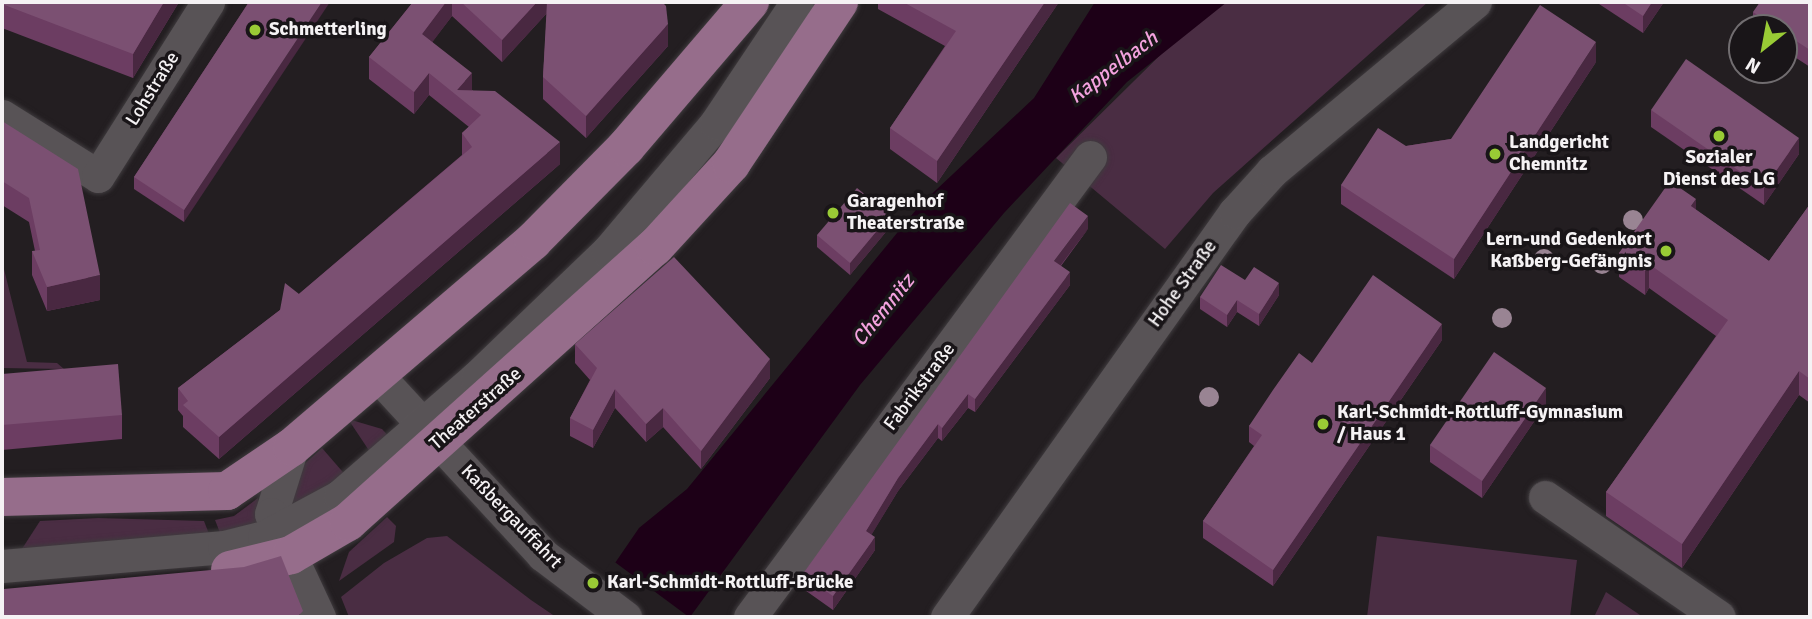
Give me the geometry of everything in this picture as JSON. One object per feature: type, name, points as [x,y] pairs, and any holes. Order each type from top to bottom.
[{"type":"main road","points":[[2,497],[227,491],[292,447],[378,376],[552,222],[626,147],[750,2]]},
{"type":"main road","name":"Theaterstraße","points":[[2,591],[242,569],[284,543],[348,522],[431,434],[688,213],[786,89],[817,6]]},
{"type":"street","name":"Lohstraße","points":[[2,116],[98,176],[208,2]]},
{"type":"street","name":"Hohe Straße","points":[[947,617],[1235,212],[1272,171],[1475,2]]},
{"type":"street","name":"Fabrikstraße","points":[[750,617],[1090,157]]},
{"type":"street","name":"Kaßbergauffahrt","points":[[378,376],[556,566],[625,617]]},
{"type":"street","points":[[292,447],[272,499],[284,543],[319,617]]},
{"type":"street","points":[[1545,497],[1719,617]]},
{"type":"street","points":[[2,566],[284,543]]},
{"type":"shaded area","points":[[1214,2],[1428,2],[1213,193],[1165,249],[1056,158]]},
{"type":"shaded area","points":[[2,261],[27,362],[57,363],[64,369],[2,368]]},
{"type":"shaded area","points":[[348,419],[382,429],[393,441],[374,458]]},
{"type":"shaded area","points":[[322,448],[348,478],[283,515],[302,466]]},
{"type":"shaded area","points":[[258,498],[262,522],[222,538],[215,520],[234,516]]},
{"type":"shaded area","points":[[387,517],[396,526],[394,542],[339,581],[349,552]]},
{"type":"shaded area","points":[[98,518],[204,521],[211,539],[18,555],[40,521]]},
{"type":"shaded area","points":[[447,536],[556,617],[349,617],[341,597],[384,563],[427,538]]},
{"type":"shaded area","points":[[1377,536],[1577,560],[1570,617],[1367,617]]},
{"type":"shaded area","points":[[1606,592],[1643,617],[1594,617]]},
{"type":"water","points":[[1095,2],[1227,2],[1127,82],[1004,213],[860,385],[690,617],[578,617],[639,528],[687,489],[920,205],[1034,98]]},
{"type":"pier","points":[[612,560],[689,617],[575,617]]},
{"type":"building","points":[[2,2],[164,2],[133,54]]},
{"type":"building","points":[[249,2],[322,2],[184,210],[134,177]]},
{"type":"building","points":[[413,2],[446,2],[422,34],[472,73],[457,90],[495,91],[560,142],[219,437],[183,405],[188,401],[178,388],[280,310],[285,283],[299,294],[472,147],[462,133],[481,115],[429,73],[414,92],[369,57]]},
{"type":"building","points":[[461,2],[537,2],[502,40]]},
{"type":"building","points":[[547,2],[662,2],[666,6],[668,24],[586,116],[543,77]]},
{"type":"building","points":[[903,2],[1045,2],[937,161],[890,128],[956,31]]},
{"type":"building","points":[[1622,2],[1652,2],[1643,16]]},
{"type":"building","points":[[1760,2],[1810,2],[1810,50],[1798,42],[1798,14],[1753,12]]},
{"type":"building","name":"Landgericht Chemnitz","points":[[1540,5],[1596,42],[1454,259],[1341,185],[1378,128],[1406,146],[1451,139]]},
{"type":"building","name":"Sozialer Dienst des LG","points":[[1686,59],[1799,138],[1764,188],[1651,110]]},
{"type":"building","points":[[2,121],[78,169],[100,275],[47,287],[32,251],[40,250],[29,198],[2,181]]},
{"type":"building","points":[[1670,181],[1696,199],[1691,206],[1769,261],[1810,204],[1810,379],[1799,371],[1682,544],[1606,492],[1728,320],[1649,264],[1645,271],[1619,253]]},
{"type":"building","points":[[857,188],[890,215],[850,263],[817,235]]},
{"type":"building","points":[[1070,203],[1088,216],[1054,261],[1070,272],[975,399],[968,394],[942,428],[938,424],[898,478],[866,531],[875,537],[833,596],[802,575]]},
{"type":"building","points":[[674,257],[770,359],[701,451],[663,408],[646,424],[615,389],[593,430],[570,418],[597,368],[575,344]]},
{"type":"building","points":[[1221,265],[1245,280],[1254,267],[1279,283],[1259,314],[1237,300],[1227,315],[1200,297]]},
{"type":"building","name":"Karl-Schmidt-Rottluff-Gymnasium / Haus 1","points":[[1373,275],[1442,324],[1273,570],[1203,521],[1262,435],[1249,426],[1273,390],[1299,353],[1312,363]]},
{"type":"building","points":[[1494,352],[1546,388],[1482,481],[1430,445]]},
{"type":"building","points":[[118,364],[122,415],[2,425],[2,374]]},
{"type":"building","points":[[281,556],[303,611],[297,617],[2,617],[2,588],[244,567]]},
{"type":"place","name":"Schmetterling","points":[[255,30]]},
{"type":"place","name":"Sozialer Dienst des LG","points":[[1719,136]]},
{"type":"place","name":"Landgericht Chemnitz","points":[[1495,154]]},
{"type":"place","name":"Garagenhof Theaterstraße","points":[[833,213]]},
{"type":"place","name":"Lern-und Gedenkort Kaßberg-Gefängnis","points":[[1666,251]]},
{"type":"place","name":"Karl-Schmidt-Rottluff-Gymnasium / Haus 1","points":[[1323,424]]},
{"type":"place","name":"Karl-Schmidt-Rottluff-Brücke","points":[[593,583]]},
{"type":"water label","name":"Kappelbach","points":[[1113,67]]},
{"type":"water label","name":"Chemnitz","points":[[883,310]]}]
